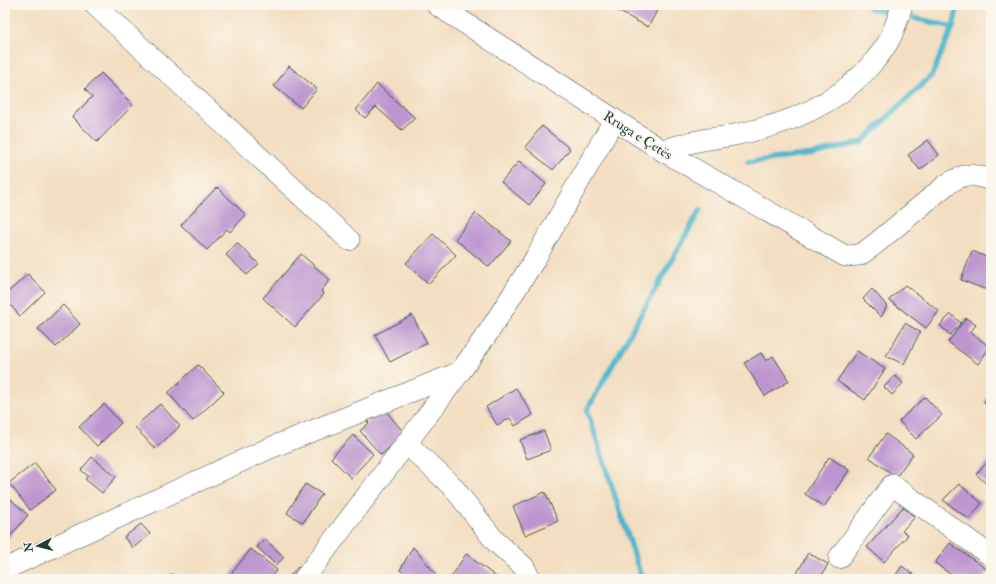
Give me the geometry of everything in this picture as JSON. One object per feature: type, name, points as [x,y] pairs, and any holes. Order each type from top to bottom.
[{"type":"street","points":[[95,5],[349,240]]},
{"type":"street","name":"Rruga e Çetës","points":[[437,5],[663,151],[845,256],[860,254],[874,245],[958,177],[973,175],[991,180]]},
{"type":"street","points":[[663,151],[689,143],[735,135],[771,125],[818,107],[854,83],[868,69],[881,53],[892,35],[902,5]]},
{"type":"street","points":[[304,579],[407,444],[490,330],[535,259],[614,120]]},
{"type":"street","points":[[5,569],[270,448],[460,372]]},
{"type":"street","points":[[407,444],[453,487],[495,541],[524,567],[530,579]]},
{"type":"street","points":[[839,558],[892,485],[991,556]]},
{"type":"building","points":[[619,5],[660,5],[648,27],[616,10]]},
{"type":"building","points":[[289,66],[317,89],[301,108],[274,86]]},
{"type":"building","points":[[101,73],[133,105],[97,142],[72,117],[92,97],[85,89]]},
{"type":"building","points":[[377,84],[415,118],[402,130],[376,107],[365,118],[356,110]]},
{"type":"building","points":[[542,126],[570,149],[553,170],[525,147]]},
{"type":"building","points":[[928,140],[939,155],[920,170],[908,155]]},
{"type":"building","points":[[519,161],[546,184],[529,205],[501,182]]},
{"type":"building","points":[[217,187],[246,215],[230,232],[227,229],[207,250],[181,225]]},
{"type":"building","points":[[476,213],[511,241],[489,267],[455,239]]},
{"type":"building","points":[[433,234],[456,255],[429,284],[406,263]]},
{"type":"building","points":[[237,243],[259,264],[247,275],[226,255]]},
{"type":"building","points":[[972,251],[991,259],[991,279],[987,290],[961,280]]},
{"type":"building","points":[[301,254],[330,280],[321,291],[324,294],[295,327],[263,298]]},
{"type":"building","points":[[28,274],[45,292],[20,316],[5,299],[5,295]]},
{"type":"building","points":[[905,285],[939,311],[926,328],[889,300]]},
{"type":"building","points":[[872,289],[887,306],[881,317],[863,299]]},
{"type":"building","points":[[63,305],[80,324],[56,347],[38,329]]},
{"type":"building","points":[[951,314],[961,323],[950,335],[940,325]]},
{"type":"building","points":[[412,315],[427,343],[390,362],[375,335]]},
{"type":"building","points":[[966,318],[976,325],[970,332],[990,347],[978,364],[948,342]]},
{"type":"building","points":[[905,323],[920,332],[904,364],[886,356]]},
{"type":"building","points":[[857,351],[885,369],[865,400],[837,381]]},
{"type":"building","points":[[761,353],[766,361],[773,356],[789,381],[765,396],[744,363]]},
{"type":"building","points":[[198,365],[224,392],[193,421],[168,393]]},
{"type":"building","points":[[895,376],[903,383],[892,395],[884,387]]},
{"type":"building","points":[[516,388],[533,415],[515,426],[510,418],[497,425],[486,407]]},
{"type":"building","points":[[991,393],[991,407],[984,402]]},
{"type":"building","points":[[925,397],[942,415],[916,439],[899,421]]},
{"type":"building","points":[[104,404],[121,423],[97,446],[79,427]]},
{"type":"building","points":[[160,404],[180,426],[155,449],[135,427]]},
{"type":"building","points":[[381,405],[405,434],[381,455],[360,431],[369,423],[365,419]]},
{"type":"building","points":[[544,431],[551,450],[527,459],[520,440]]},
{"type":"building","points":[[886,434],[913,454],[896,477],[869,457]]},
{"type":"building","points":[[353,435],[373,454],[351,478],[331,458]]},
{"type":"building","points":[[92,457],[116,477],[102,493],[85,479],[88,476],[81,470]]},
{"type":"building","points":[[829,457],[849,470],[824,507],[805,494]]},
{"type":"building","points":[[991,458],[991,488],[976,474]]},
{"type":"building","points":[[35,463],[56,490],[30,510],[9,483]]},
{"type":"building","points":[[305,484],[322,494],[303,523],[287,513]]},
{"type":"building","points":[[959,484],[982,503],[969,519],[943,500]]},
{"type":"building","points":[[545,492],[558,521],[525,535],[513,506]]},
{"type":"building","points":[[8,497],[28,515],[8,539],[5,536],[5,501]]},
{"type":"building","points":[[903,507],[915,517],[902,531],[908,535],[884,562],[867,547]]},
{"type":"building","points":[[141,524],[150,534],[133,548],[124,537]]},
{"type":"building","points":[[265,539],[284,557],[276,565],[257,547]]},
{"type":"building","points":[[950,543],[989,571],[983,579],[957,579],[935,563]]},
{"type":"building","points":[[413,547],[435,573],[430,579],[410,579],[400,570]]},
{"type":"building","points":[[251,549],[277,570],[269,579],[234,579],[230,575]]},
{"type":"building","points":[[808,553],[828,564],[820,579],[794,579]]},
{"type":"building","points":[[466,554],[499,579],[450,579]]},
{"type":"building","points":[[902,566],[919,579],[893,579]]},
{"type":"building","points":[[298,567],[305,573],[300,579],[287,579]]},
{"type":"building","points":[[173,574],[177,579],[164,579]]},
{"type":"waterway","points":[[867,5],[870,8],[885,11]]},
{"type":"waterway","points":[[748,162],[813,154],[862,142],[932,75],[953,27],[958,5]]},
{"type":"waterway","points":[[914,18],[953,27]]},
{"type":"waterway","points":[[642,579],[587,410],[700,210]]}]
